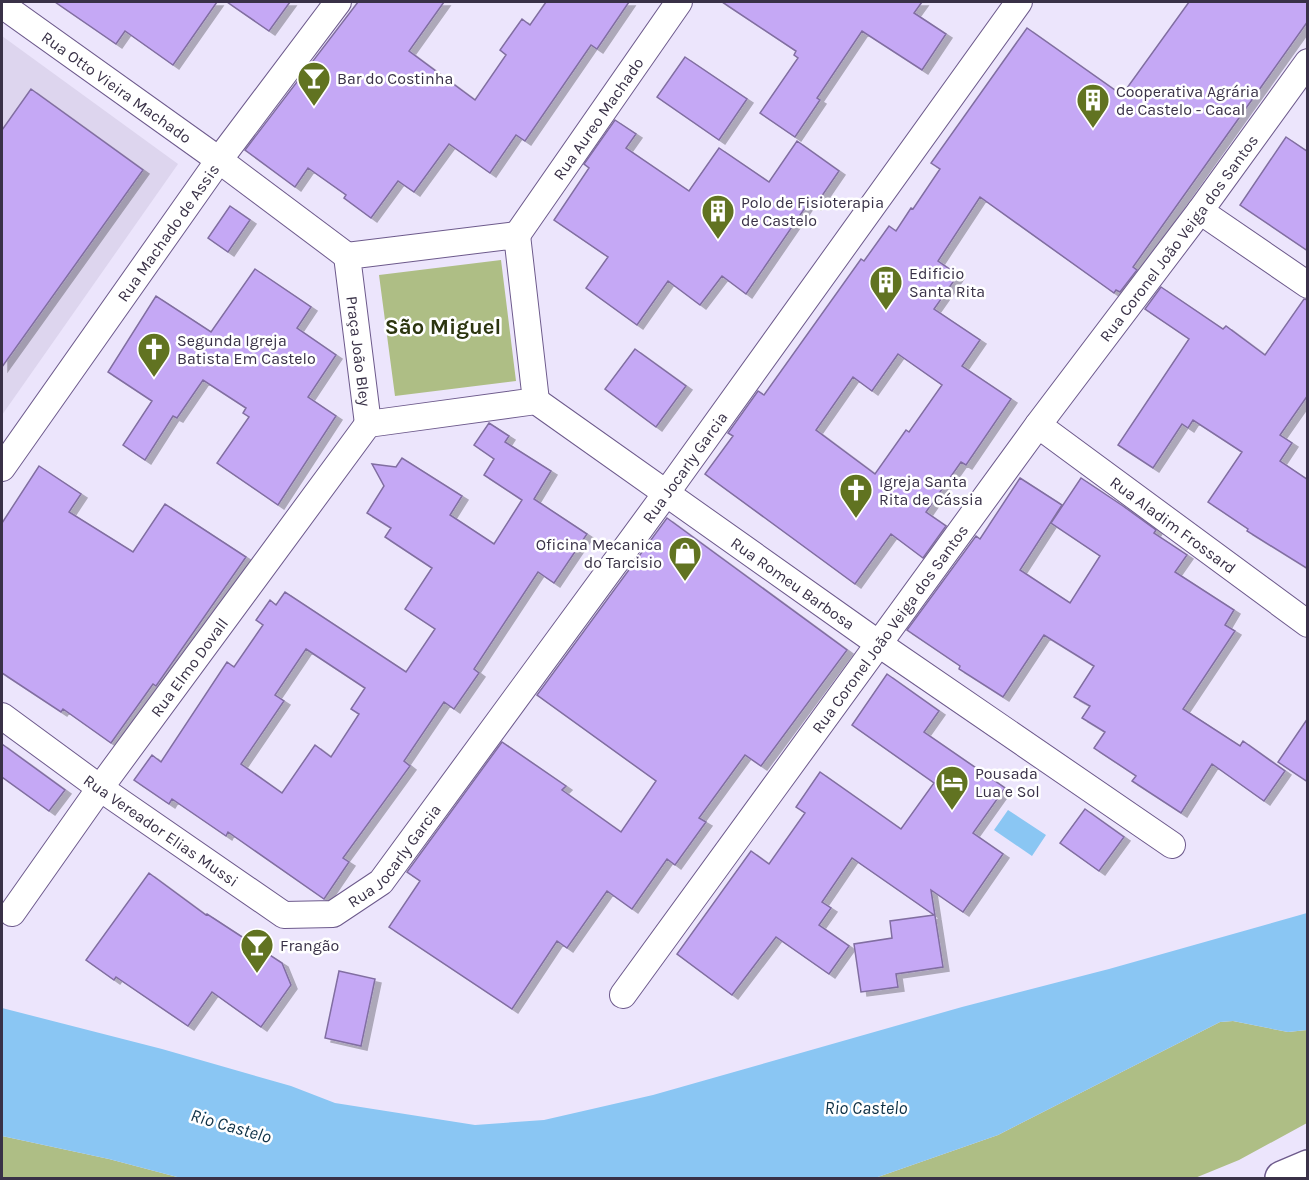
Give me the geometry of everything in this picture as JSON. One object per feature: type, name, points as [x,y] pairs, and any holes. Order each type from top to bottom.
[{"type":"main road","points":[[1282,1179],[1308,1167]]},
{"type":"street","name":"Rua Machado de Assis","points":[[2,468],[219,160],[338,2]]},
{"type":"street","name":"Rua Aureo Machado","points":[[517,235],[680,2]]},
{"type":"street","name":"Rua Jocarly Garcia","points":[[333,914],[381,882],[667,492],[1019,2]]},
{"type":"street","name":"Rua Otto Vieira Machado","points":[[2,5],[219,160],[347,256]]},
{"type":"street","name":"Rua Coronel João Veiga dos Santos","points":[[623,995],[1038,425],[1200,211],[1308,62]]},
{"type":"street","points":[[1200,211],[1308,285]]},
{"type":"street","points":[[347,256],[517,235],[536,401]]},
{"type":"street","name":"Praça João Bley","points":[[347,256],[368,424],[536,401]]},
{"type":"street","name":"Rua Romeu Barbosa","points":[[536,401],[879,644],[1172,845]]},
{"type":"street","name":"Rua Elmo Dovall","points":[[12,913],[100,788],[368,424]]},
{"type":"street","name":"Rua Aladim Frossard","points":[[1038,425],[1308,624]]},
{"type":"street","name":"Rua Vereador Elias Mussi","points":[[2,716],[100,788],[284,915],[333,914]]},
{"type":"shaded area","points":[[2,36],[178,164],[2,415]]},
{"type":"green space","points":[[501,260],[516,381],[395,396],[379,275]]},
{"type":"green space","points":[[1233,1021],[1288,1032],[1307,1030],[1307,1123],[1239,1160],[1195,1178],[875,1178],[998,1135],[1220,1022]]},
{"type":"green space","points":[[2,1136],[109,1159],[181,1178],[2,1178]]},
{"type":"water","points":[[1008,810],[1046,835],[1032,856],[994,830]]},
{"type":"water","name":"Rio Castelo","points":[[1307,913],[1307,1030],[1288,1032],[1233,1021],[1220,1022],[998,1135],[875,1178],[181,1178],[109,1159],[2,1136],[2,1008],[162,1049],[291,1086],[335,1103],[475,1125],[544,1120],[653,1095],[962,1007],[1109,969]]},
{"type":"building","points":[[55,2],[217,2],[173,65],[125,31],[116,44]]},
{"type":"building","points":[[227,2],[290,2],[269,31]]},
{"type":"building","points":[[358,2],[444,2],[409,51],[475,100],[506,55],[500,50],[522,19],[530,25],[546,2],[629,2],[597,49],[591,45],[525,141],[516,135],[490,173],[449,144],[414,192],[398,181],[371,218],[344,198],[346,195],[308,168],[295,187],[245,150]]},
{"type":"building","points":[[722,2],[922,2],[914,13],[946,34],[922,70],[862,31],[817,98],[820,100],[795,137],[760,113],[798,58],[794,55],[796,51]]},
{"type":"building","points":[[1189,2],[1308,2],[1308,21],[1133,267],[1137,270],[1120,292],[1116,290],[1114,293],[980,197],[938,261],[958,275],[934,309],[980,340],[962,366],[1011,399],[966,465],[961,462],[926,512],[946,526],[923,558],[891,534],[855,584],[705,474],[733,436],[728,433],[758,391],[764,395],[861,259],[864,261],[889,226],[896,231],[911,208],[913,209],[940,169],[931,163],[1027,28],[1122,95]],"holes":[[[898,354],[942,385],[909,432],[906,430],[875,474],[816,430],[853,377],[872,391]]]},
{"type":"building","points":[[685,57],[747,99],[719,140],[657,97]]},
{"type":"building","points":[[31,89],[143,170],[2,367],[2,130]]},
{"type":"building","points":[[615,120],[636,134],[626,148],[689,191],[719,148],[769,182],[797,141],[839,171],[815,206],[809,202],[746,294],[722,276],[700,305],[668,281],[637,325],[586,288],[608,257],[554,220],[589,168],[584,164]]},
{"type":"building","points":[[1286,137],[1308,152],[1308,251],[1240,205]]},
{"type":"building","points":[[230,206],[250,220],[228,252],[208,238]]},
{"type":"building","points":[[255,269],[311,307],[297,328],[336,355],[308,397],[336,416],[278,505],[217,463],[249,417],[243,413],[246,408],[203,380],[177,418],[173,416],[145,460],[123,445],[152,401],[108,372],[156,296],[211,332]]},
{"type":"building","points":[[1161,287],[1223,329],[1226,326],[1265,355],[1304,299],[1308,300],[1308,395],[1280,435],[1292,443],[1280,461],[1308,480],[1308,569],[1247,531],[1248,529],[1208,502],[1242,452],[1193,420],[1188,428],[1182,424],[1153,468],[1118,445],[1189,339],[1145,309]]},
{"type":"building","points":[[635,349],[686,386],[656,427],[605,389]]},
{"type":"building","points":[[489,423],[509,436],[505,442],[551,471],[534,499],[587,534],[554,583],[538,572],[474,669],[479,673],[454,709],[444,702],[404,761],[410,766],[343,858],[349,862],[324,899],[228,832],[226,836],[172,799],[169,804],[134,780],[152,755],[161,762],[227,662],[234,667],[263,625],[256,620],[270,600],[276,605],[285,592],[406,672],[435,629],[405,609],[432,568],[385,537],[391,528],[367,513],[384,486],[372,464],[396,467],[402,458],[462,496],[450,515],[494,544],[522,500],[484,475],[494,459],[474,445]],"holes":[[[306,649],[365,688],[351,709],[359,714],[331,757],[315,745],[282,793],[241,764],[284,701],[275,695]]]},
{"type":"building","points":[[39,466],[81,494],[69,512],[133,552],[165,504],[246,557],[156,686],[153,684],[111,743],[63,709],[61,712],[2,673],[2,523]]},
{"type":"building","points":[[1020,478],[1062,505],[1020,570],[1070,603],[1100,556],[1051,523],[1081,478],[1123,506],[1156,530],[1154,533],[1187,555],[1175,572],[1234,610],[1225,625],[1235,631],[1183,709],[1240,746],[1243,741],[1285,771],[1264,801],[1212,764],[1181,813],[1132,781],[1136,776],[1094,748],[1105,732],[1082,718],[1090,706],[1074,697],[1094,666],[1044,635],[1003,697],[959,669],[960,666],[907,630],[976,536],[980,539]]},
{"type":"building","points":[[667,518],[847,650],[761,766],[745,755],[699,818],[706,822],[675,865],[667,859],[632,909],[607,891],[567,948],[557,941],[512,1009],[389,927],[420,881],[407,872],[502,742],[566,786],[562,790],[621,832],[656,781],[537,695]]},
{"type":"building","points":[[887,674],[939,711],[924,732],[1005,788],[973,833],[1003,854],[963,912],[931,890],[943,967],[896,974],[898,987],[861,992],[854,944],[892,938],[890,921],[934,915],[852,858],[822,902],[831,908],[819,925],[849,946],[829,974],[776,937],[732,995],[677,954],[751,851],[769,864],[805,813],[796,807],[820,772],[901,829],[934,783],[852,725]]},
{"type":"building","points":[[1308,718],[1308,782],[1278,762]]},
{"type":"building","points":[[2,744],[65,790],[49,811],[2,777]]},
{"type":"building","points":[[1085,809],[1124,837],[1099,871],[1060,843]]},
{"type":"building","points":[[149,873],[206,915],[282,963],[291,985],[261,1027],[212,992],[188,1026],[116,977],[114,980],[86,960]]},
{"type":"building","points":[[339,971],[375,979],[361,1046],[325,1038]]},
{"type":"place","name":"Bar do Costinha","points":[[314,107]]},
{"type":"place","name":"Cooperativa Agrária de Castelo - Cacal","points":[[1093,129]]},
{"type":"place","name":"Polo de Fisioterapia de Castelo","points":[[718,240]]},
{"type":"place","name":"Edificio Santa Rita","points":[[886,311]]},
{"type":"place","name":"Segunda Igreja Batista Em Castelo","points":[[154,378]]},
{"type":"place","name":"Igreja Santa Rita de Cássia","points":[[856,519]]},
{"type":"place","name":"Oficina Mecanica do Tarcisio","points":[[685,582]]},
{"type":"place","name":"Pousada Lua e Sol","points":[[952,811]]},
{"type":"place","name":"Frangão","points":[[257,974]]},
{"type":"district","name":"São Miguel","points":[[443,326]]}]
